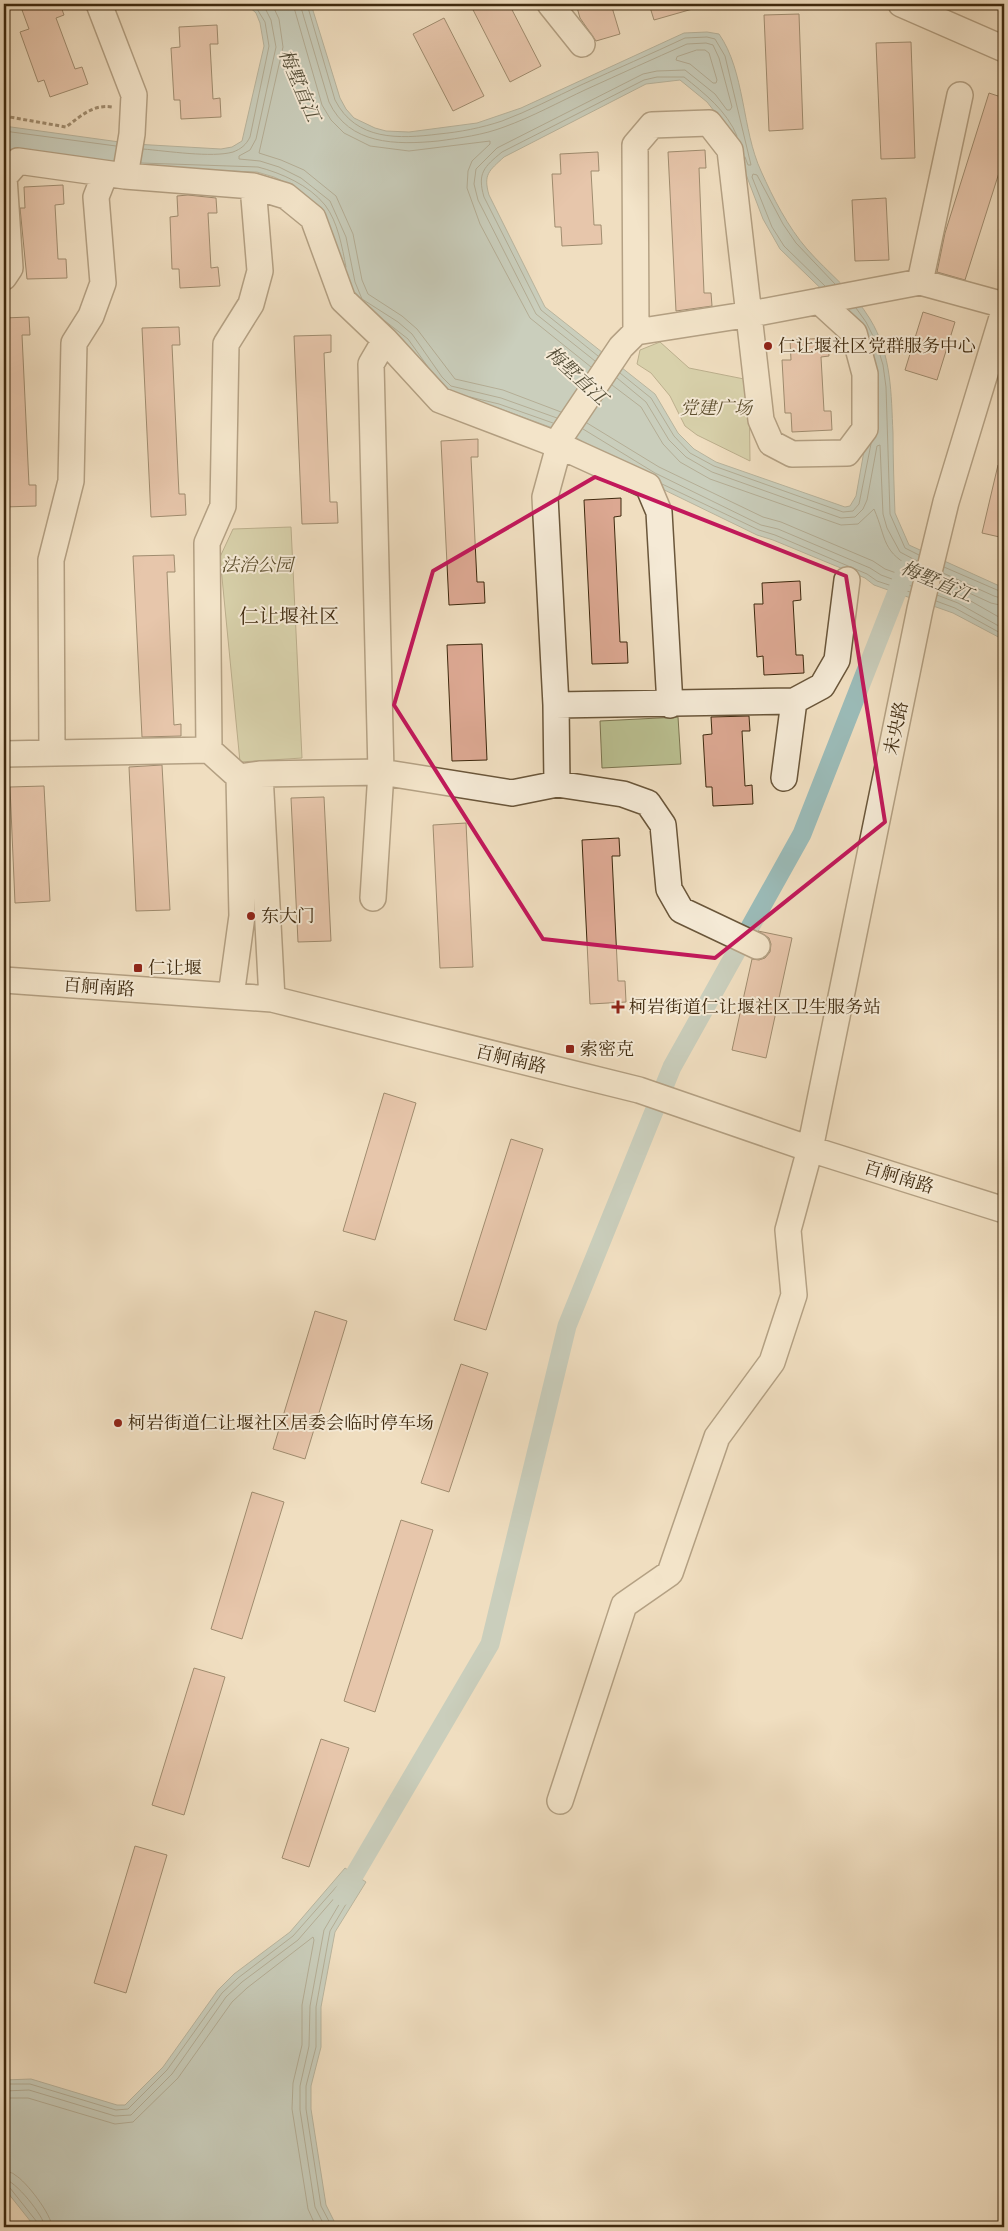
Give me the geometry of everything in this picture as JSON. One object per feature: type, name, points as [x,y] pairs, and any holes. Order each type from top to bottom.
[{"type":"street","points":[[52,752],[51,560],[71,481],[74,343],[91,316],[103,282],[96,197],[115,175],[132,122],[134,95],[99,4]]},
{"type":"street","points":[[550,4],[582,44]]},
{"type":"street","points":[[901,4],[946,13],[1004,49]]},
{"type":"street","points":[[920,282],[960,95]]},
{"type":"street","points":[[557,784],[556,705],[545,497],[560,440],[628,340],[635,145],[652,125],[709,123],[730,150],[761,420],[771,443],[792,454],[847,453],[865,429],[865,374],[854,333],[823,300]]},
{"type":"street","points":[[4,278],[10,268],[4,177],[18,161],[115,175],[253,186],[286,196],[313,218],[343,300],[385,340],[440,400],[560,440],[648,486],[659,512],[670,705]]},
{"type":"street","points":[[209,750],[208,543],[223,506],[226,344],[251,304],[260,271],[253,186]]},
{"type":"street","points":[[628,340],[857,292],[920,282],[1004,306]]},
{"type":"street","name":"未央路","points":[[560,1801],[624,1605],[670,1573],[717,1437],[772,1362],[794,1295],[788,1230],[810,1149],[920,609],[946,502],[1002,327]]},
{"type":"street","points":[[373,898],[381,772],[371,364],[385,340]]},
{"type":"street","points":[[556,705],[670,705],[794,701],[822,686],[837,660],[848,580]]},
{"type":"street","points":[[784,778],[794,701]]},
{"type":"street","points":[[4,754],[209,750],[250,775],[381,772],[512,793],[557,784],[623,794],[648,802],[663,825],[669,889],[681,910],[757,946]]},
{"type":"street","points":[[231,996],[242,916],[250,775]]},
{"type":"street","points":[[250,775],[272,1000]]},
{"type":"street","name":"百舸南路","points":[[4,980],[272,1000],[639,1090],[686,1104],[810,1149],[1004,1210]]},
{"type":"path","points":[[4,116],[66,127],[87,111],[103,106],[132,122]]},
{"type":"highlighted area","points":[[595,477],[846,576],[885,822],[715,958],[543,939],[394,705],[433,571]]},
{"type":"green space","name":"党建广场","points":[[660,342],[689,368],[749,380],[750,461],[697,435],[685,426],[670,396],[651,373],[637,364],[640,350]]},
{"type":"green space","name":"法治公园","points":[[291,527],[302,758],[240,762],[220,557],[233,529]]},
{"type":"green space","points":[[678,717],[681,764],[602,768],[600,721]]},
{"type":"water","name":"梅墅直江","points":[[246,4],[311,4],[340,98],[346,109],[354,118],[386,131],[409,132],[477,123],[521,108],[684,33],[707,32],[719,34],[734,65],[755,155],[776,202],[787,222],[807,249],[849,291],[864,309],[883,347],[891,389],[895,513],[909,545],[1004,588],[1004,640],[953,613],[874,585],[865,578],[757,535],[650,483],[572,435],[498,408],[446,396],[404,342],[344,286],[335,240],[322,209],[295,187],[274,177],[257,172],[122,167],[4,151],[4,126],[134,144],[221,149],[232,147],[242,141],[264,46],[260,23],[256,13]],"holes":[[[680,80],[707,102],[729,130],[763,219],[780,249],[838,305],[872,406],[856,496],[850,506],[845,507],[716,462],[694,449],[678,433],[655,394],[545,307],[489,195],[487,177],[494,166],[504,157],[646,84]]]},
{"type":"water","points":[[345,1868],[366,1882],[335,1932],[321,2007],[321,2047],[311,2086],[311,2109],[326,2205],[337,2227],[35,2227],[4,2188],[4,2080],[31,2079],[117,2105],[125,2105],[163,2067],[218,1990],[234,1974],[290,1932]]},
{"type":"building","points":[[39,4],[60,4],[64,15],[56,18],[75,69],[82,67],[88,84],[50,97],[44,80],[38,82],[20,32],[29,29],[22,10]]},
{"type":"building","points":[[470,4],[509,4],[541,66],[510,82]]},
{"type":"building","points":[[576,4],[611,4],[620,34],[596,41],[580,18]]},
{"type":"building","points":[[649,4],[695,4],[696,8],[654,20]]},
{"type":"building","points":[[799,14],[803,129],[769,131],[764,15]]},
{"type":"building","points":[[444,18],[484,96],[453,111],[413,34]]},
{"type":"building","points":[[217,25],[218,44],[210,44],[213,99],[220,98],[221,117],[181,119],[180,100],[174,100],[171,48],[180,47],[179,27]]},
{"type":"building","points":[[911,42],[915,158],[881,159],[876,43]]},
{"type":"building","points":[[989,93],[1004,98],[1004,157],[965,280],[937,272],[945,233]]},
{"type":"building","points":[[705,150],[706,168],[699,168],[704,293],[711,293],[712,306],[676,311],[668,152]]},
{"type":"building","points":[[598,152],[599,171],[591,171],[594,225],[601,225],[602,244],[562,246],[561,227],[555,227],[552,174],[561,174],[560,154]]},
{"type":"building","points":[[63,185],[64,204],[55,205],[58,259],[66,259],[67,278],[27,279],[20,208],[25,208],[24,187]]},
{"type":"building","points":[[188,195],[216,198],[217,213],[208,213],[211,268],[218,267],[220,286],[180,288],[179,269],[172,269],[170,217],[178,216],[177,196]]},
{"type":"building","points":[[886,198],[889,260],[855,261],[852,200]]},
{"type":"building","points":[[923,312],[955,322],[937,380],[905,370]]},
{"type":"building","points":[[29,317],[30,335],[22,335],[29,485],[36,485],[36,506],[4,507],[4,318]]},
{"type":"building","points":[[179,327],[180,345],[172,345],[179,494],[185,494],[186,515],[151,517],[142,328]]},
{"type":"building","points":[[331,335],[331,352],[324,353],[330,502],[337,502],[338,523],[302,524],[294,336]]},
{"type":"building","points":[[828,338],[829,356],[821,357],[824,411],[831,411],[832,430],[792,432],[791,413],[785,413],[782,360],[791,360],[790,340]]},
{"type":"building","points":[[478,439],[478,457],[471,457],[477,582],[484,582],[485,603],[449,605],[441,441]]},
{"type":"building","points":[[998,465],[1004,466],[1004,538],[982,533]]},
{"type":"building","points":[[621,498],[621,516],[614,517],[620,642],[627,642],[628,663],[592,664],[584,500]]},
{"type":"building","points":[[174,555],[175,572],[167,572],[174,725],[181,724],[181,736],[142,737],[133,556]]},
{"type":"building","points":[[800,581],[801,600],[793,601],[796,655],[803,655],[804,673],[764,675],[763,656],[757,657],[754,604],[763,604],[762,583]]},
{"type":"building","points":[[482,644],[487,760],[452,761],[447,645]]},
{"type":"building","points":[[749,716],[750,731],[742,731],[745,786],[752,785],[753,804],[713,806],[712,787],[706,787],[703,735],[712,734],[711,717]]},
{"type":"building","points":[[162,765],[170,910],[136,911],[129,767]]},
{"type":"building","points":[[44,786],[50,901],[15,903],[10,787]]},
{"type":"building","points":[[324,797],[331,941],[298,942],[291,798]]},
{"type":"building","points":[[466,823],[473,967],[440,968],[433,825]]},
{"type":"building","points":[[619,838],[620,856],[612,856],[618,981],[625,981],[626,1002],[590,1004],[582,840]]},
{"type":"building","points":[[758,931],[792,938],[766,1058],[732,1050],[752,959],[759,960],[765,958],[770,952],[771,944],[769,938]]},
{"type":"building","points":[[384,1093],[416,1103],[375,1240],[343,1231]]},
{"type":"building","points":[[511,1139],[543,1149],[486,1330],[454,1320]]},
{"type":"building","points":[[315,1311],[347,1321],[305,1459],[273,1449]]},
{"type":"building","points":[[461,1364],[488,1373],[449,1492],[421,1483]]},
{"type":"building","points":[[252,1492],[284,1502],[242,1639],[211,1629]]},
{"type":"building","points":[[401,1520],[433,1530],[375,1712],[344,1701]]},
{"type":"building","points":[[194,1668],[225,1677],[184,1815],[152,1805]]},
{"type":"building","points":[[321,1739],[349,1748],[309,1867],[282,1858]]},
{"type":"building","points":[[135,1846],[167,1855],[126,1993],[94,1983]]},
{"type":"waterway","name":"梅墅直江","points":[[342,1896],[490,1644],[567,1326],[672,1067],[802,834],[906,569]]},
{"type":"place","name":"仁让堰社区党群服务中心","points":[[768,346]]},
{"type":"place","name":"东大门","points":[[251,916]]},
{"type":"place","name":"仁让堰","points":[[138,968]]},
{"type":"place","name":"柯岩街道仁让堰社区卫生服务站","points":[[618,1007]]},
{"type":"place","name":"索密克","points":[[570,1049]]},
{"type":"place","name":"柯岩街道仁让堰社区居委会临时停车场","points":[[118,1423]]},
{"type":"district","name":"仁让堰社区","points":[[289,616]]}]
